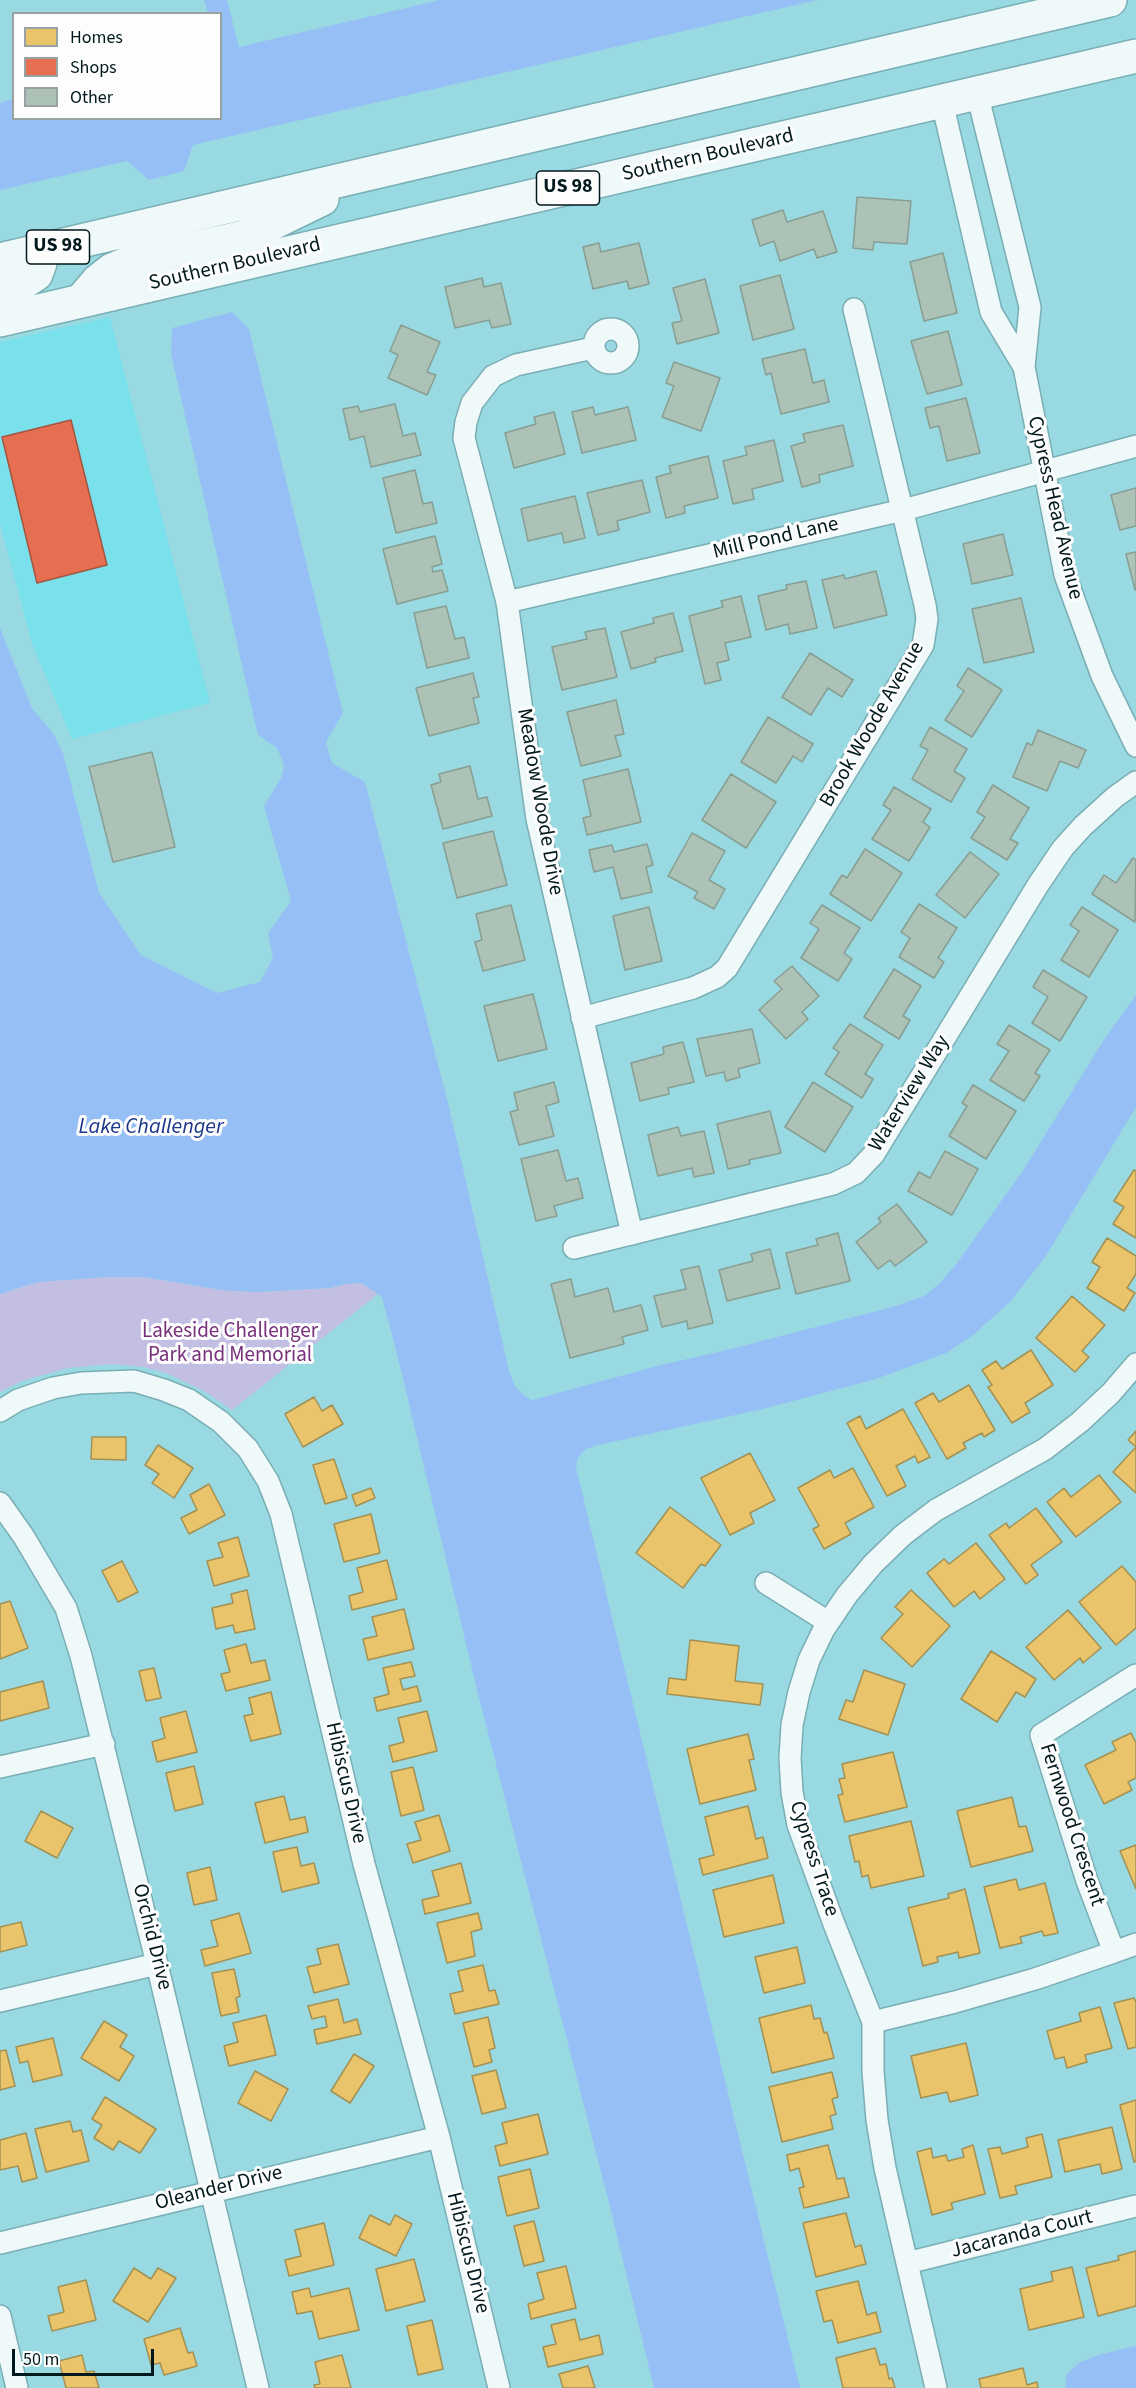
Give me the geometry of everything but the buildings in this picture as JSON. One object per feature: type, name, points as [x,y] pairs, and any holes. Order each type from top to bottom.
[{"type":"highway","name":"US 98","points":[[0,260],[1110,0]]},
{"type":"highway","name":"Southern Boulevard","points":[[0,320],[1136,56]]},
{"type":"highway","points":[[81,301],[98,281],[112,270],[129,263],[244,237],[372,174]]},
{"type":"highway","points":[[0,288],[22,283],[36,274],[40,263],[39,251]]},
{"type":"street","name":"Cypress Head Avenue","points":[[977,93],[1030,307],[1024,367],[1065,575],[1084,633],[1136,746]]},
{"type":"street","name":"Cypress Head Avenue","points":[[942,102],[991,312],[1024,367]]},
{"type":"street","name":"Brook Woode Avenue","points":[[582,1018],[706,983],[717,977],[736,956],[923,645],[927,619],[925,605],[854,309]]},
{"type":"street","name":"Meadow Woode Drive","points":[[593,348],[516,365],[493,376],[472,403],[464,438],[507,602],[537,819],[632,1234]]},
{"type":"street","name":"Mill Pond Lane","points":[[507,602],[903,510],[1136,446]]},
{"type":"street","name":"Waterview Way","points":[[574,1248],[832,1184],[845,1180],[866,1165],[1057,857],[1083,826],[1115,797],[1136,782]]},
{"type":"street","name":"Cypress Trace","points":[[936,2388],[885,2168],[877,2120],[873,2071],[873,2022],[798,1825],[792,1792],[790,1758],[792,1725],[809,1659],[828,1622],[860,1579],[903,1535],[936,1510],[971,1488],[1009,1471],[1045,1449],[1088,1415],[1136,1364]]},
{"type":"street","name":"Hibiscus Drive","points":[[0,1411],[18,1400],[53,1388],[90,1382],[134,1382],[189,1400],[221,1422],[248,1449],[268,1481],[281,1514],[364,1864],[439,2137],[500,2388]]},
{"type":"street","name":"Orchid Drive","points":[[0,1503],[24,1537],[66,1608],[81,1656],[158,1964],[258,2388]]},
{"type":"street","points":[[766,1583],[828,1622]]},
{"type":"street","name":"Fernwood Crescent","points":[[1114,1952],[1087,1881],[1041,1735],[1136,1675]]},
{"type":"street","points":[[0,1767],[104,1744]]},
{"type":"street","points":[[873,2022],[1035,1979],[1136,1944]]},
{"type":"street","points":[[0,2001],[158,1964]]},
{"type":"street","name":"Oleander Drive","points":[[0,2243],[439,2137]]},
{"type":"street","name":"Jacaranda Court","points":[[907,2263],[1136,2206]]},
{"type":"street","points":[[0,2316],[17,2388]]},
{"type":"shaded area","points":[[110,317],[210,703],[72,739],[32,644],[0,523],[0,342]]},
{"type":"green space","name":"Lakeside Challenger Park and Memorial","points":[[144,1277],[221,1290],[256,1292],[330,1288],[361,1283],[378,1294],[232,1410],[204,1391],[166,1373],[143,1367],[112,1364],[68,1368],[22,1381],[0,1392],[0,1294],[38,1282]]},
{"type":"water","points":[[204,0],[227,0],[239,47],[440,0],[817,0],[193,145],[184,171],[149,180],[127,161],[0,190],[0,103],[12,99],[12,120],[222,120],[222,12],[208,12]]},
{"type":"water","name":"Lake Challenger","points":[[232,312],[249,329],[343,713],[326,742],[332,763],[365,782],[449,1107],[509,1371],[515,1386],[522,1394],[532,1400],[896,1306],[924,1296],[941,1282],[957,1263],[1024,1169],[1105,1038],[1136,995],[1136,1107],[1046,1256],[1010,1302],[973,1335],[946,1353],[876,1379],[763,1409],[594,1446],[586,1449],[577,1459],[576,1467],[617,1638],[800,2388],[654,2388],[610,2207],[477,1690],[382,1297],[361,1283],[330,1288],[256,1292],[221,1290],[144,1277],[38,1282],[0,1294],[0,628],[32,708],[53,733],[63,753],[99,893],[141,955],[217,993],[260,982],[273,958],[268,933],[291,901],[264,806],[281,778],[284,765],[277,748],[258,735],[171,354],[172,328]]},
{"type":"water","points":[[1136,2346],[1136,2388],[1065,2388],[1067,2374],[1079,2363],[1098,2355]]}]
